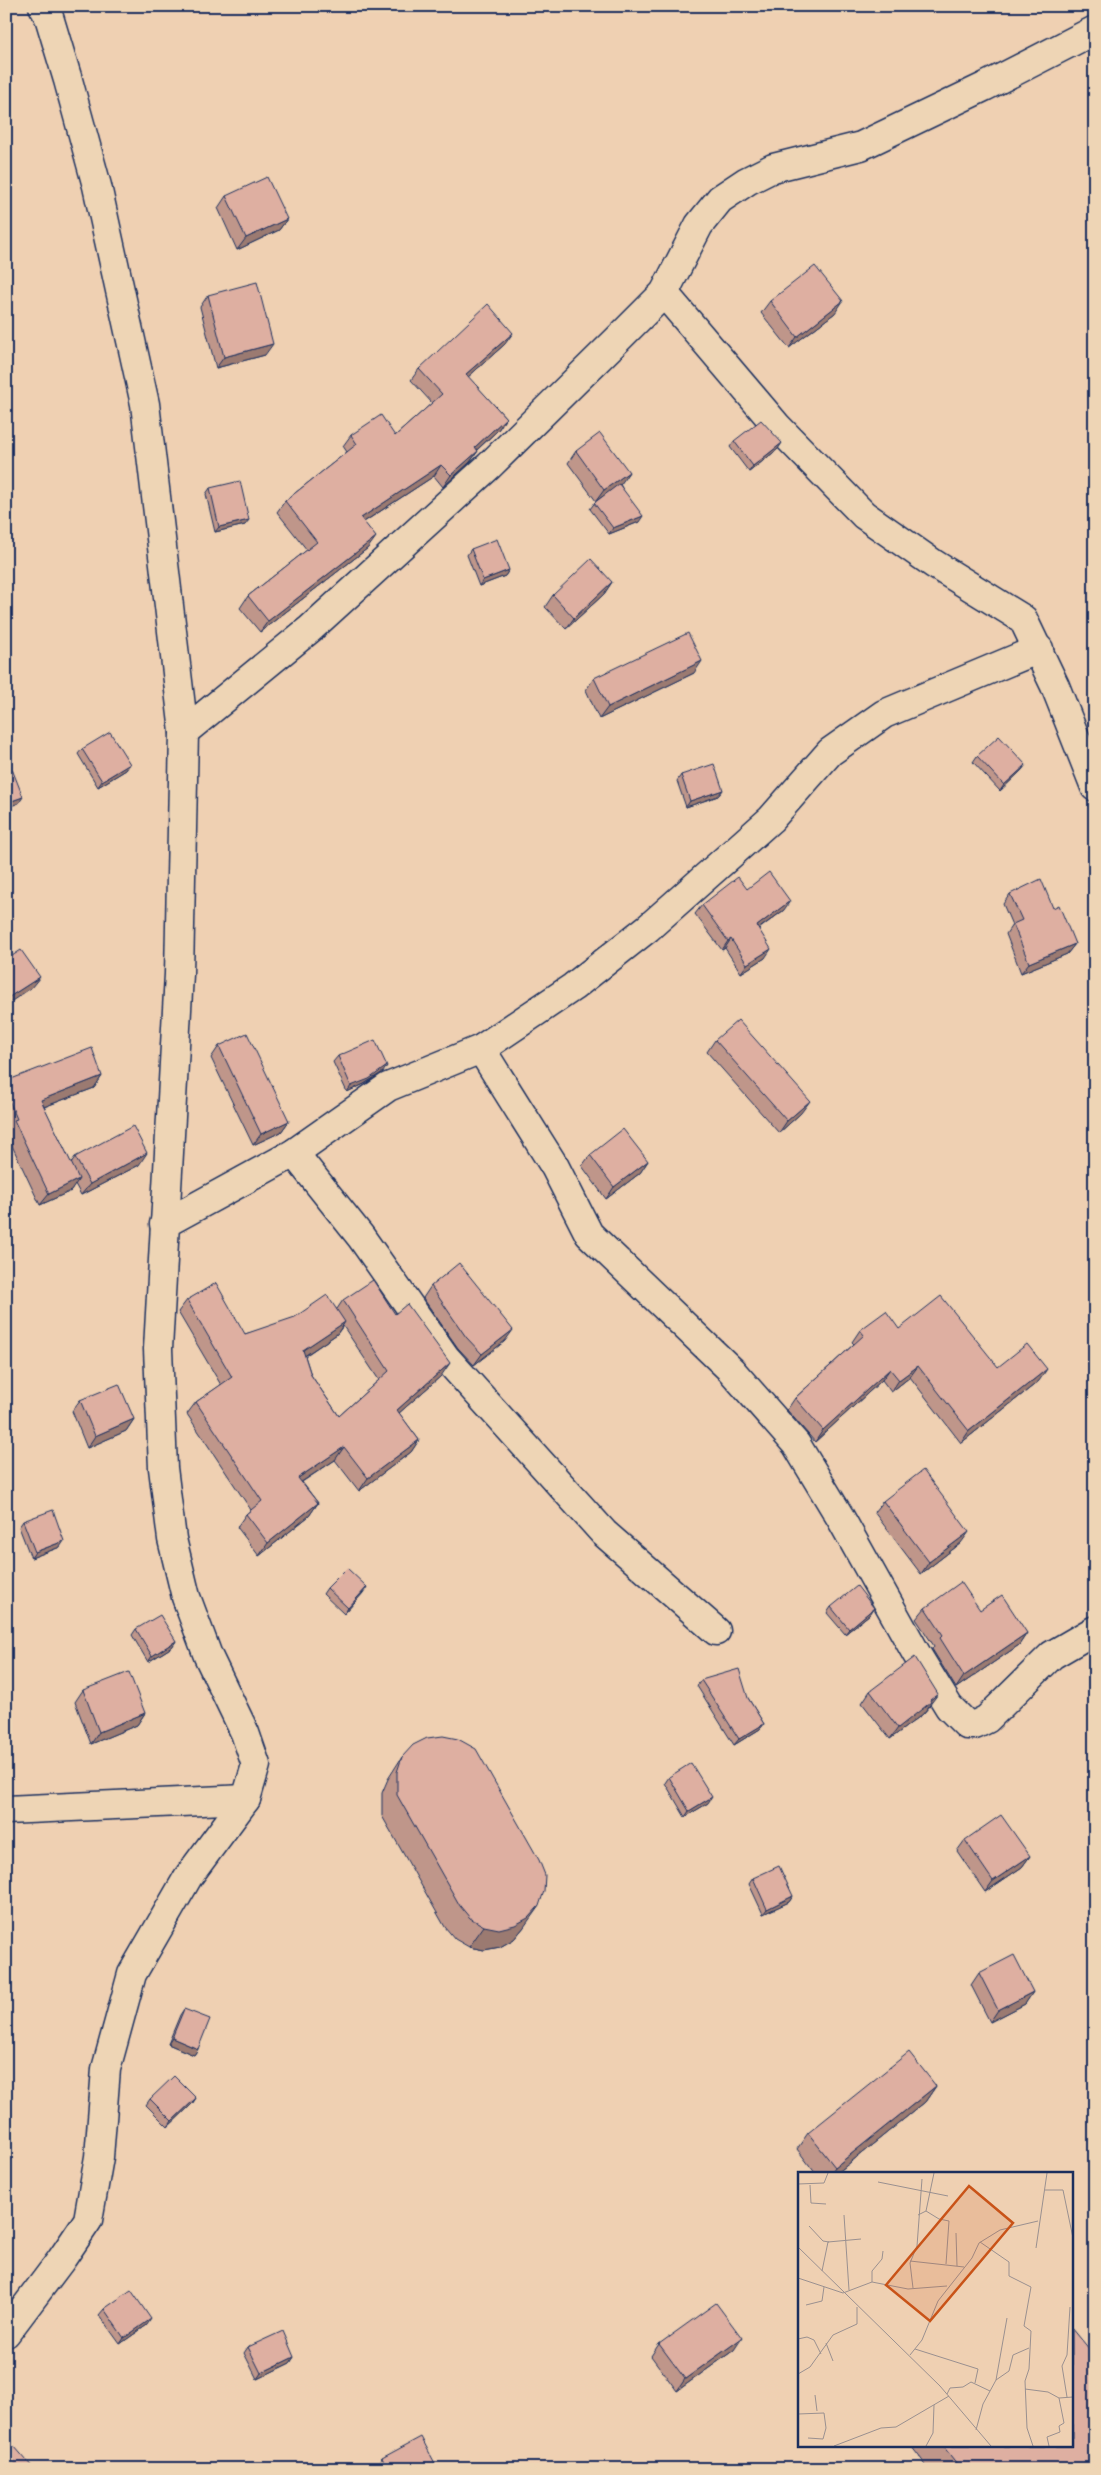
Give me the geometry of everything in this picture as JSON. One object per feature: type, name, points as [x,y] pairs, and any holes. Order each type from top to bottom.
[{"type":"street","points":[[6,2333],[61,2260],[88,2220],[99,2157],[106,2069],[132,1974],[188,1877],[246,1799],[256,1766],[245,1733],[208,1656],[186,1597],[172,1540],[163,1468],[158,1349],[179,983],[184,732],[145,404],[97,186],[68,80],[49,17],[43,6]]},
{"type":"street","points":[[184,732],[310,629],[489,466],[664,293],[699,225],[720,199],[747,181],[773,168],[861,146],[984,87],[1095,30]]},
{"type":"street","points":[[664,293],[777,426],[864,514],[934,564],[1023,619],[1039,649],[1095,787]]},
{"type":"street","points":[[164,1224],[294,1153],[388,1087],[481,1049],[572,988],[648,928],[771,820],[830,752],[884,714],[1039,649]]},
{"type":"street","points":[[481,1049],[555,1167],[589,1234],[731,1370],[796,1444],[840,1517],[916,1653],[949,1707],[960,1720],[966,1725],[975,1726],[987,1718],[1052,1655],[1095,1630]]},
{"type":"street","points":[[294,1153],[361,1236],[446,1358],[604,1532],[716,1631]]},
{"type":"street","points":[[6,1810],[246,1799]]},
{"type":"building","points":[[267,177],[287,219],[246,238],[226,196]]},
{"type":"building","points":[[815,266],[843,301],[797,337],[770,301]]},
{"type":"building","points":[[257,282],[273,344],[224,357],[208,295]]},
{"type":"building","points":[[488,304],[513,333],[466,374],[506,418],[475,447],[478,451],[451,475],[441,465],[361,518],[376,537],[268,621],[248,596],[317,542],[285,501],[357,444],[351,435],[381,415],[395,436],[442,394],[419,369]]},
{"type":"building","points":[[761,420],[782,443],[753,466],[734,441]]},
{"type":"building","points":[[600,433],[629,472],[604,490],[576,451]]},
{"type":"building","points":[[240,481],[249,520],[219,527],[210,488]]},
{"type":"building","points":[[619,484],[643,516],[613,528],[594,503]]},
{"type":"building","points":[[497,539],[509,570],[483,580],[471,549]]},
{"type":"building","points":[[591,559],[612,582],[574,618],[553,595]]},
{"type":"building","points":[[688,633],[702,661],[608,707],[594,678]]},
{"type":"building","points":[[110,732],[130,764],[102,781],[82,749]]},
{"type":"building","points":[[999,736],[1026,765],[1004,785],[977,756]]},
{"type":"building","points":[[714,764],[723,790],[690,801],[681,775]]},
{"type":"building","points":[[12,769],[23,797],[6,803],[6,772]]},
{"type":"building","points":[[769,872],[790,901],[757,926],[771,949],[747,964],[731,939],[728,941],[702,905],[738,877],[747,889]]},
{"type":"building","points":[[1041,879],[1053,908],[1059,905],[1075,944],[1029,963],[1013,924],[1022,920],[1010,894]]},
{"type":"building","points":[[21,950],[40,977],[6,999],[6,960]]},
{"type":"building","points":[[738,1020],[810,1101],[787,1121],[715,1040]]},
{"type":"building","points":[[247,1033],[289,1121],[261,1134],[219,1046]]},
{"type":"building","points":[[375,1040],[387,1066],[369,1079],[351,1086],[338,1056]]},
{"type":"building","points":[[92,1048],[102,1076],[41,1100],[79,1179],[49,1194],[14,1120],[17,1119],[6,1093],[6,1081]]},
{"type":"building","points":[[133,1126],[147,1153],[90,1184],[75,1157]]},
{"type":"building","points":[[623,1129],[648,1161],[614,1187],[590,1155]]},
{"type":"building","points":[[459,1263],[513,1330],[482,1354],[466,1337],[431,1286]]},
{"type":"building","points":[[373,1280],[395,1314],[407,1304],[450,1363],[397,1410],[419,1440],[368,1478],[344,1447],[298,1478],[318,1503],[268,1543],[246,1514],[262,1501],[196,1402],[232,1377],[187,1300],[216,1283],[245,1334],[295,1317],[327,1295],[345,1322],[303,1350],[311,1375],[339,1416],[389,1371],[343,1300]]},
{"type":"building","points":[[941,1296],[998,1367],[1027,1344],[1047,1369],[969,1431],[918,1366],[899,1380],[890,1369],[823,1430],[795,1398],[864,1335],[860,1330],[886,1311],[899,1329]]},
{"type":"building","points":[[119,1384],[134,1419],[95,1436],[80,1400]]},
{"type":"building","points":[[923,1470],[969,1532],[929,1562],[883,1501]]},
{"type":"building","points":[[53,1510],[64,1541],[35,1552],[23,1521]]},
{"type":"building","points":[[347,1568],[367,1587],[348,1608],[327,1588]]},
{"type":"building","points":[[961,1582],[980,1610],[1002,1595],[1027,1633],[964,1676],[940,1638],[943,1635],[925,1608]]},
{"type":"building","points":[[857,1586],[874,1608],[849,1629],[831,1607]]},
{"type":"building","points":[[160,1615],[176,1641],[152,1656],[136,1629]]},
{"type":"building","points":[[915,1657],[938,1694],[930,1700],[931,1702],[898,1728],[870,1691]]},
{"type":"building","points":[[739,1669],[748,1698],[764,1724],[739,1739],[701,1680]]},
{"type":"building","points":[[129,1672],[145,1713],[99,1732],[83,1690]]},
{"type":"building","points":[[443,1736],[458,1739],[476,1749],[539,1860],[545,1875],[544,1891],[539,1906],[528,1918],[515,1925],[499,1929],[484,1926],[470,1918],[460,1906],[397,1795],[397,1772],[402,1757],[413,1745],[427,1738]]},
{"type":"building","points":[[691,1763],[712,1797],[689,1811],[669,1777]]},
{"type":"building","points":[[1001,1815],[1030,1856],[993,1881],[965,1840]]},
{"type":"building","points":[[779,1866],[793,1896],[767,1909],[753,1878]]},
{"type":"building","points":[[1014,1955],[1033,1992],[998,2010],[979,1973]]},
{"type":"building","points":[[184,2009],[210,2019],[198,2049],[172,2038]]},
{"type":"building","points":[[909,2052],[936,2086],[835,2167],[808,2133]]},
{"type":"building","points":[[174,2076],[196,2098],[172,2121],[150,2099]]},
{"type":"building","points":[[131,2290],[151,2319],[124,2338],[104,2309]]},
{"type":"building","points":[[716,2303],[742,2338],[685,2379],[659,2344]]},
{"type":"building","points":[[1074,2330],[1095,2356],[1095,2469],[961,2469],[945,2448],[1074,2448]]},
{"type":"building","points":[[283,2331],[294,2357],[261,2373],[248,2347]]},
{"type":"building","points":[[421,2437],[438,2469],[388,2469],[382,2458]]},
{"type":"building","points":[[14,2446],[34,2469],[6,2469],[6,2452]]}]
